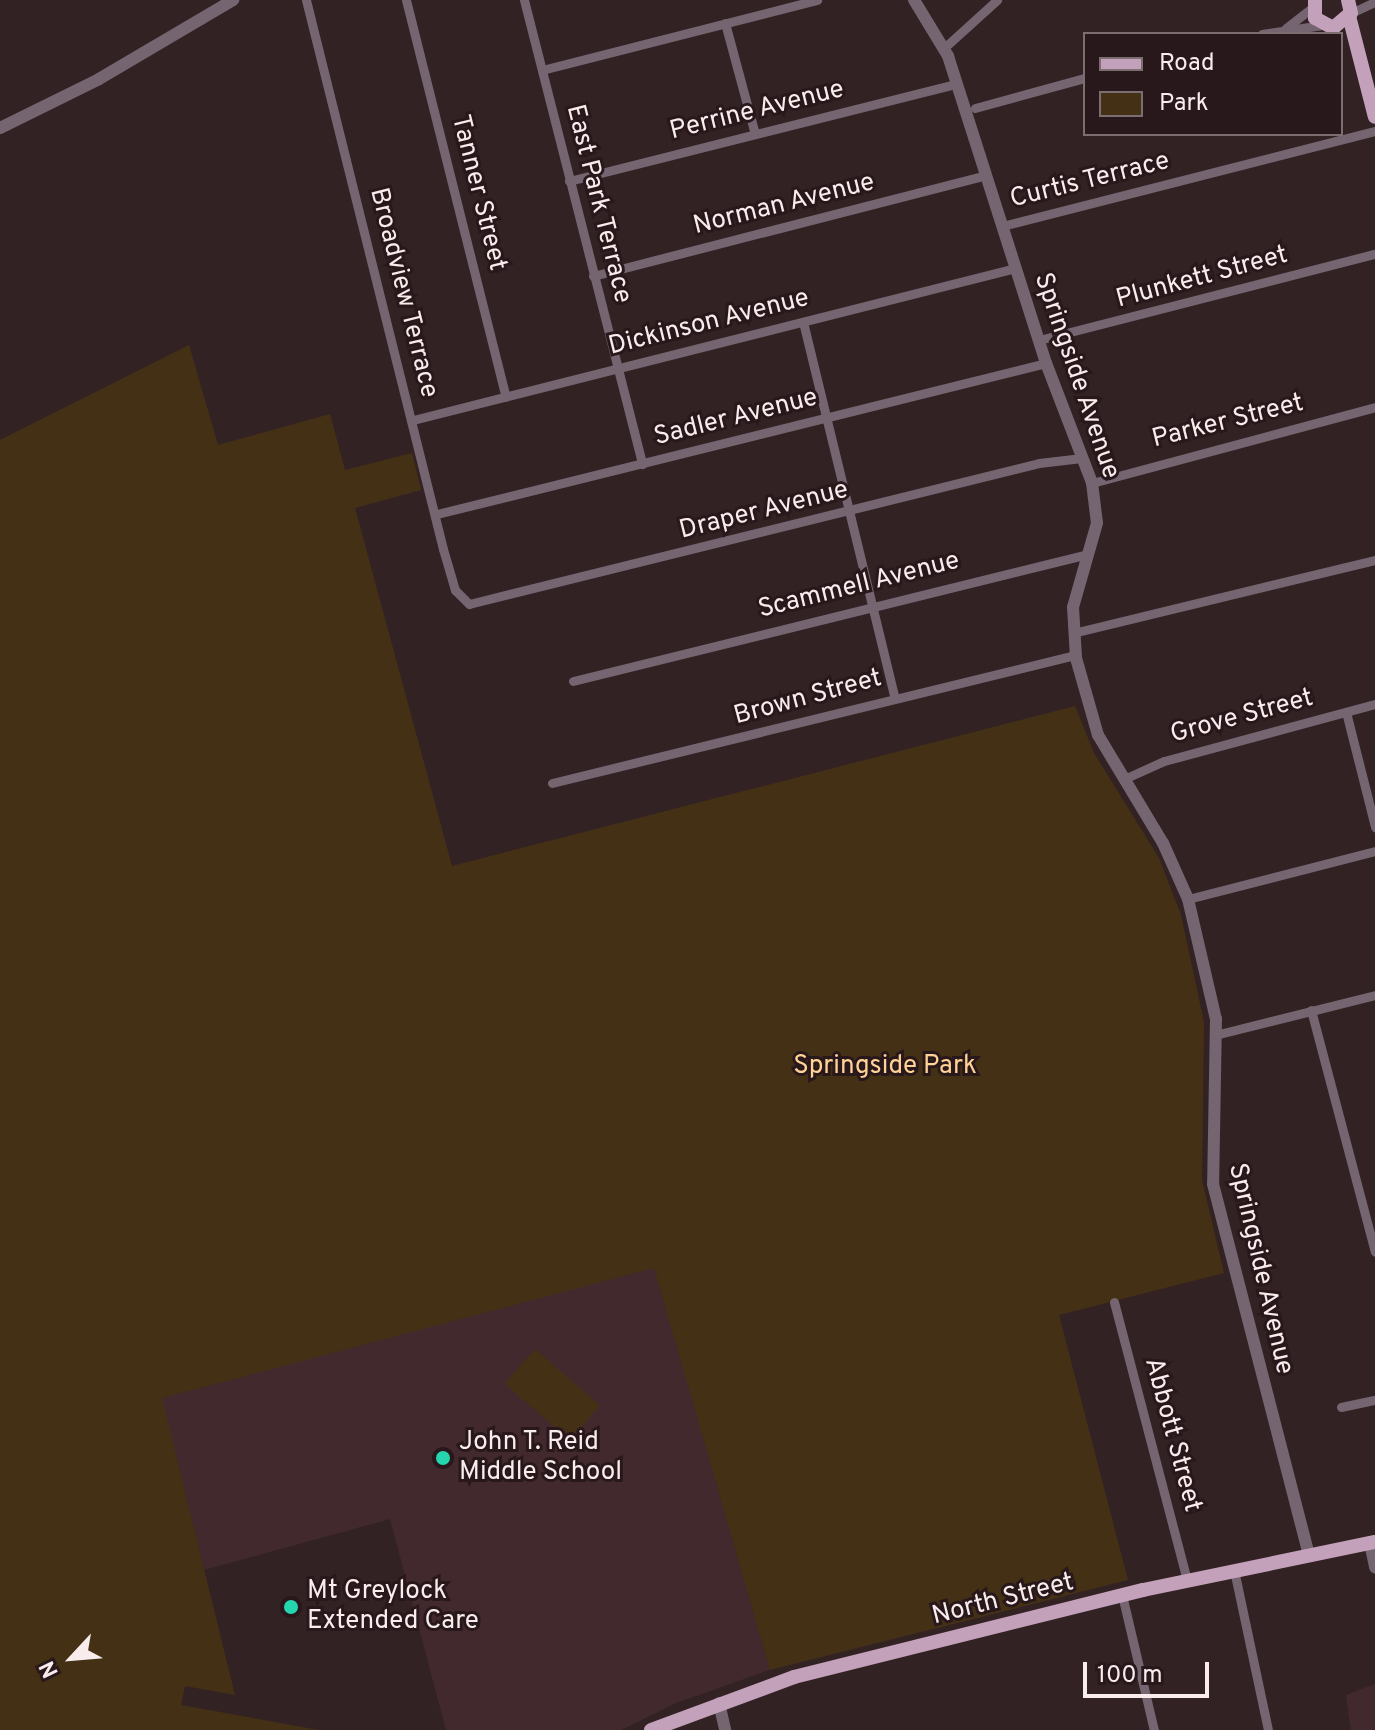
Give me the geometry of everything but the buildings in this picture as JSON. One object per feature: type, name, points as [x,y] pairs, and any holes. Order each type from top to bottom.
[{"type":"main road","points":[[1313,3],[1334,30],[1349,10]]},
{"type":"main road","points":[[1349,10],[1375,117]]},
{"type":"main road","points":[[1343,41],[1362,64]]},
{"type":"main road","name":"North Street","points":[[651,1730],[794,1677],[1122,1595],[1372,1543]]},
{"type":"street","points":[[0,128],[99,79],[233,0]]},
{"type":"street","name":"Broadview Terrace","points":[[306,0],[459,595]]},
{"type":"street","name":"Tanner Street","points":[[406,0],[506,397]]},
{"type":"street","name":"East Park Terrace","points":[[524,0],[642,464]]},
{"type":"street","points":[[542,70],[817,0]]},
{"type":"street","name":"Springside Avenue","points":[[914,0],[944,48],[1046,363],[1092,483],[1097,523],[1077,581],[1073,633],[1075,655],[1098,735],[1163,843],[1188,899],[1215,1035],[1213,1184],[1309,1556]]},
{"type":"street","points":[[944,48],[997,0]]},
{"type":"street","points":[[1349,10],[1370,1]]},
{"type":"street","points":[[1283,30],[1313,3]]},
{"type":"street","points":[[725,23],[755,134]]},
{"type":"street","points":[[1272,32],[1334,30]]},
{"type":"street","points":[[975,108],[1083,79]]},
{"type":"street","name":"Perrine Avenue","points":[[569,181],[956,84]]},
{"type":"street","name":"Curtis Terrace","points":[[1002,226],[1375,131]]},
{"type":"street","name":"Norman Avenue","points":[[593,276],[985,175]]},
{"type":"street","name":"Plunkett Street","points":[[1039,340],[1375,254]]},
{"type":"street","name":"Dickinson Avenue","points":[[413,420],[1016,268]]},
{"type":"street","points":[[803,322],[824,418],[895,698]]},
{"type":"street","name":"Sadler Avenue","points":[[437,514],[1046,363]]},
{"type":"street","name":"Parker Street","points":[[1092,483],[1375,407]]},
{"type":"street","name":"Draper Avenue","points":[[459,595],[478,606],[1039,463],[1082,458]]},
{"type":"street","name":"Scammell Avenue","points":[[573,681],[1088,554]]},
{"type":"street","points":[[1073,633],[1375,560]]},
{"type":"street","name":"Brown Street","points":[[552,783],[1075,655]]},
{"type":"street","name":"Grove Street","points":[[1124,779],[1164,761],[1375,704]]},
{"type":"street","points":[[1346,712],[1375,827]]},
{"type":"street","points":[[1188,899],[1375,851]]},
{"type":"street","points":[[1215,1035],[1375,995]]},
{"type":"street","points":[[1311,1010],[1375,1252]]},
{"type":"street","name":"Abbott Street","points":[[1114,1302],[1187,1580]]},
{"type":"street","points":[[1341,1407],[1375,1400]]},
{"type":"street","points":[[1372,1543],[1375,1567]]},
{"type":"street","points":[[1234,1570],[1268,1730]]},
{"type":"street","points":[[1122,1595],[1153,1730]]},
{"type":"street","points":[[719,1703],[725,1730]]},
{"type":"shaded area","name":"John T. Reid Middle School","points":[[654,1267],[770,1670],[676,1703],[621,1730],[446,1730],[390,1519],[204,1570],[161,1398]]},
{"type":"shaded area","points":[[1375,1684],[1375,1730],[1351,1730],[1346,1695]]},
{"type":"green space","name":"Springside Park","points":[[189,345],[218,445],[330,414],[345,470],[412,453],[421,490],[355,508],[452,866],[1075,706],[1094,753],[1159,858],[1181,915],[1204,1022],[1202,1180],[1224,1273],[1059,1315],[1128,1580],[770,1670],[654,1268],[162,1398],[235,1695],[185,1686],[181,1705],[319,1730],[0,1730],[0,440]]},
{"type":"green space","points":[[535,1349],[600,1405],[570,1440],[505,1384]]},
{"type":"place","name":"John T. Reid Middle School","points":[[443,1458]]},
{"type":"place","name":"Mt Greylock Extended Care","points":[[291,1607]]}]
